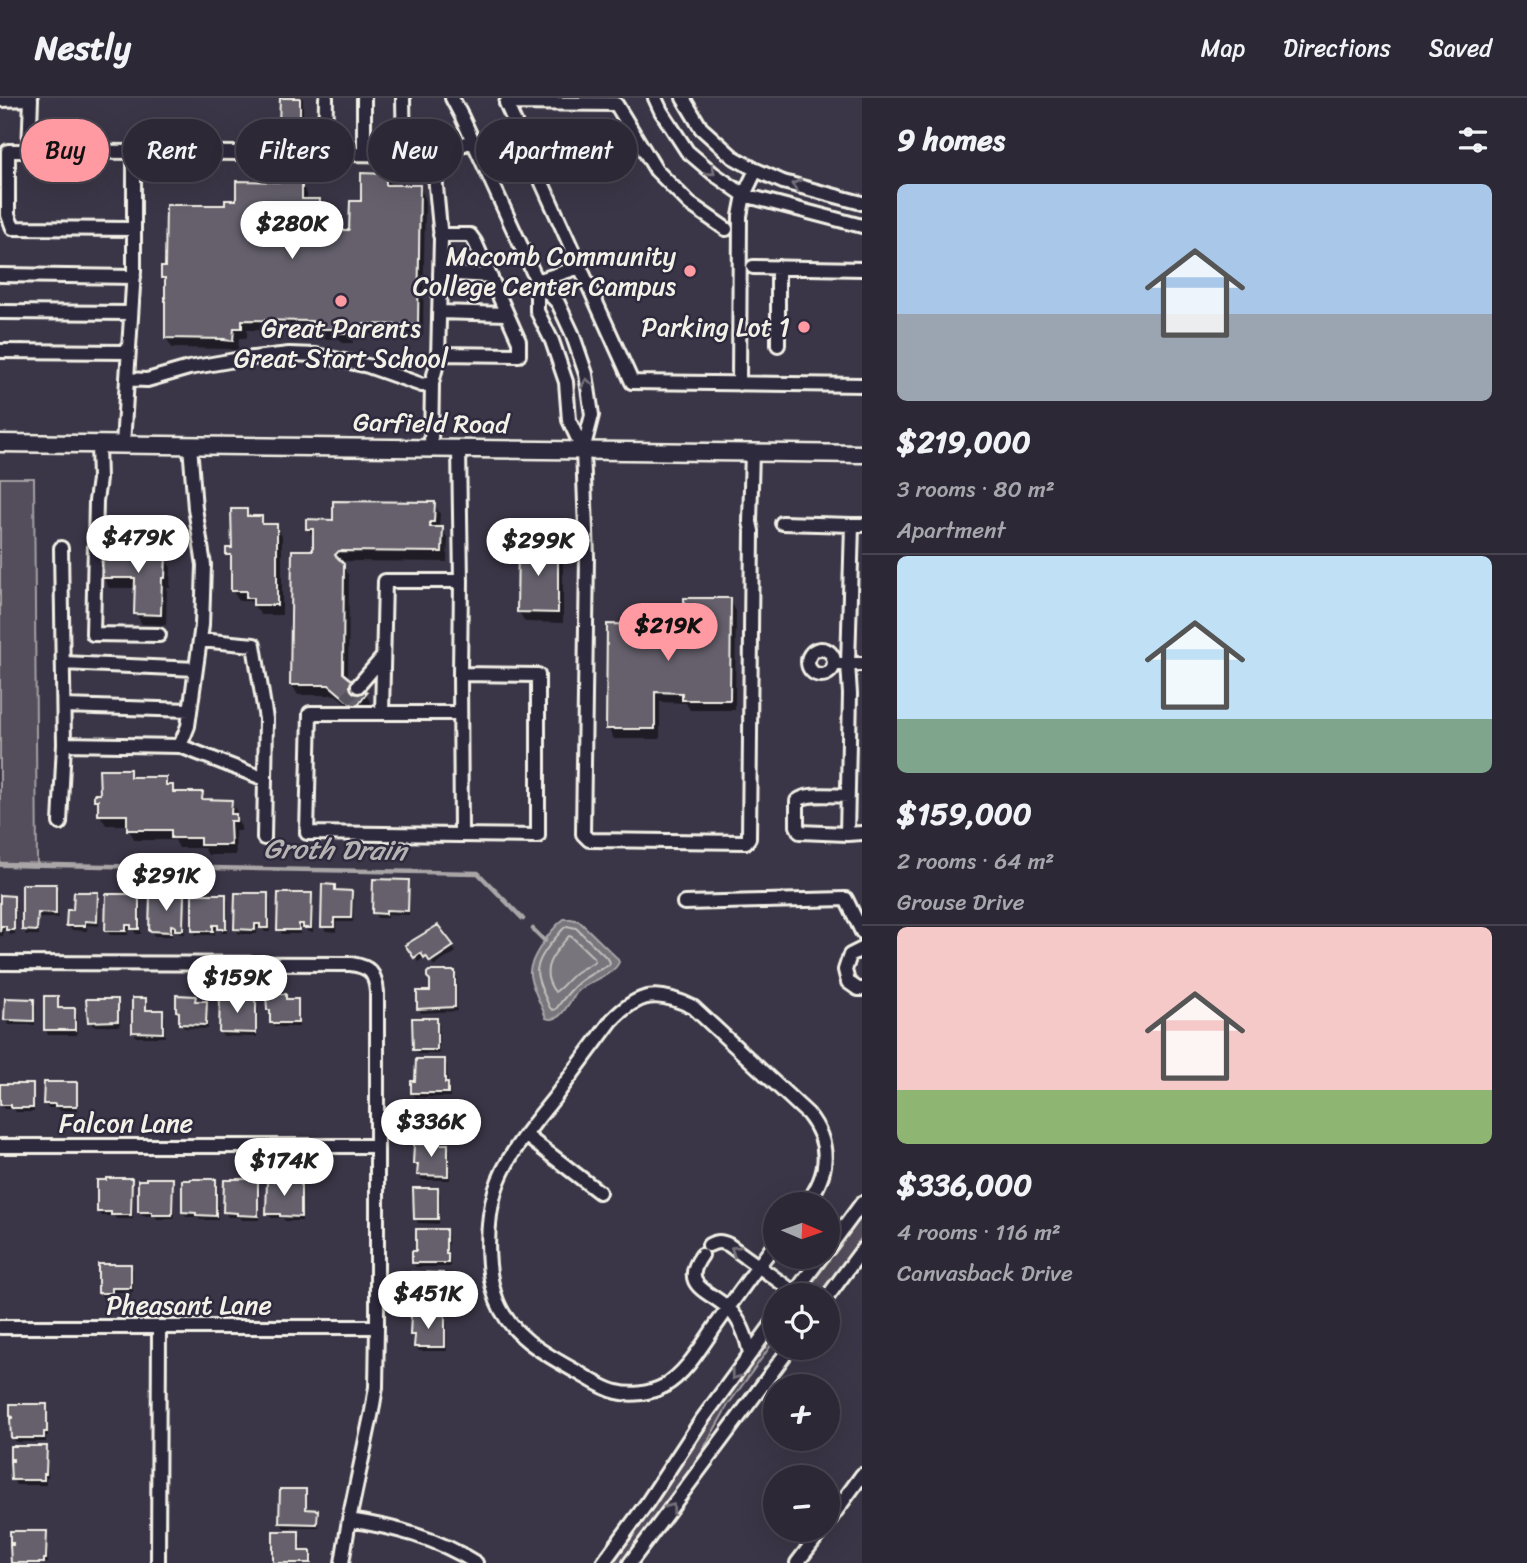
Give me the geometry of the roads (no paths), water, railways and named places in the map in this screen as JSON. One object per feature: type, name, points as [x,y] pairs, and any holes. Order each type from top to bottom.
[{"type":"main road","name":"Garfield Road","points":[[0,443],[862,454]]},
{"type":"street","points":[[326,98],[326,119]]},
{"type":"street","points":[[364,98],[364,155]]},
{"type":"street","points":[[403,98],[403,119]]},
{"type":"street","points":[[452,98],[537,281],[558,303],[586,374],[592,415],[583,450],[587,557],[583,834],[589,840],[746,842],[748,838],[752,452]]},
{"type":"street","points":[[655,98],[687,151],[744,195],[862,226]]},
{"type":"street","points":[[683,98],[701,128],[733,157],[783,181],[862,203]]},
{"type":"street","points":[[0,100],[31,99],[30,119]]},
{"type":"street","points":[[726,229],[690,204],[656,170],[616,104],[551,101],[506,103],[632,382],[862,385]]},
{"type":"street","points":[[462,145],[473,140]]},
{"type":"street","points":[[21,151],[8,150],[8,215],[13,228],[134,229]]},
{"type":"street","points":[[354,155],[368,155]]},
{"type":"street","points":[[739,384],[740,216],[744,195],[756,170]]},
{"type":"street","points":[[123,444],[134,277],[134,182]]},
{"type":"street","points":[[431,448],[432,383],[439,359],[440,235],[435,182]]},
{"type":"street","points":[[438,354],[519,355],[519,341],[475,242],[470,235],[440,235]]},
{"type":"street","points":[[537,281],[580,267]]},
{"type":"street","points":[[754,267],[862,269]]},
{"type":"street","points":[[778,267],[778,345]]},
{"type":"street","points":[[440,273],[490,276]]},
{"type":"street","points":[[0,275],[134,277]]},
{"type":"street","points":[[537,281],[537,311],[552,341],[566,382],[569,420],[583,450]]},
{"type":"street","points":[[439,312],[507,314]]},
{"type":"street","points":[[0,313],[131,313]]},
{"type":"street","points":[[0,351],[128,352]]},
{"type":"street","points":[[127,379],[146,380],[235,359],[289,354],[316,355],[368,366],[422,385],[432,383]]},
{"type":"street","points":[[98,444],[93,634],[159,635]]},
{"type":"street","points":[[180,746],[188,726],[200,640],[204,565],[195,508],[190,445]]},
{"type":"street","points":[[459,448],[461,835]]},
{"type":"street","points":[[782,523],[857,525],[848,664],[850,694],[847,834]]},
{"type":"street","points":[[60,823],[64,744],[61,548]]},
{"type":"street","points":[[382,713],[384,581],[461,581]]},
{"type":"street","points":[[200,640],[254,645],[266,719],[264,838]]},
{"type":"street","points":[[358,686],[383,657]]},
{"type":"street","points":[[63,663],[196,669]]},
{"type":"street","points":[[834,664],[862,664]]},
{"type":"street","points":[[460,674],[538,675],[538,836],[307,833],[310,713],[346,706],[382,713],[460,713]]},
{"type":"street","points":[[64,706],[190,710]]},
{"type":"street","points":[[64,744],[180,746],[265,779]]},
{"type":"street","points":[[848,796],[802,797],[797,802],[797,826],[800,832],[862,833]]},
{"type":"street","points":[[684,903],[846,900],[862,932]]},
{"type":"street","points":[[862,949],[850,955],[845,970],[848,982],[862,989]]},
{"type":"street","points":[[0,964],[351,964],[371,971],[376,979],[376,1376],[372,1411],[342,1563]]},
{"type":"street","points":[[763,1260],[686,1367],[674,1378],[662,1386],[632,1394],[618,1392],[548,1355],[525,1339],[503,1315],[491,1282],[491,1207],[496,1189],[514,1151],[612,1020],[635,1000],[662,995],[693,1007],[816,1124],[825,1152],[824,1166],[815,1192]]},
{"type":"street","points":[[525,1135],[599,1192]]},
{"type":"street","name":"Falcon Lane","points":[[0,1146],[377,1146]]},
{"type":"street","points":[[840,1233],[862,1203]]},
{"type":"street","points":[[750,1354],[748,1341],[738,1320],[728,1308],[697,1285],[693,1279],[694,1266],[715,1241],[722,1242],[780,1283]]},
{"type":"street","points":[[838,1283],[862,1250]]},
{"type":"street","name":"Pheasant Lane","points":[[0,1327],[377,1327]]},
{"type":"street","points":[[158,1563],[159,1328]]},
{"type":"street","points":[[603,1563],[763,1336]]},
{"type":"street","points":[[630,1563],[781,1360]]},
{"type":"street","points":[[840,1505],[862,1475]]},
{"type":"street","points":[[349,1520],[420,1535],[443,1544],[476,1563]]},
{"type":"street","points":[[797,1563],[813,1542]]},
{"type":"water","points":[[564,919],[579,921],[619,962],[612,971],[578,991],[561,1015],[552,1019],[546,1018],[532,985],[530,969],[542,945]]},
{"type":"waterway","name":"Groth Drain","points":[[0,864],[478,873],[523,919]]},
{"type":"waterway","name":"Groth Drain","points":[[533,929],[545,941]]},
{"type":"tunnel","points":[[346,700],[358,686]]},
{"type":"place","name":"Macomb Community College Center Campus","points":[[690,271]]},
{"type":"place","name":"Great Parents Great Start School","points":[[341,301]]},
{"type":"place","name":"Parking Lot 1","points":[[804,327]]}]
